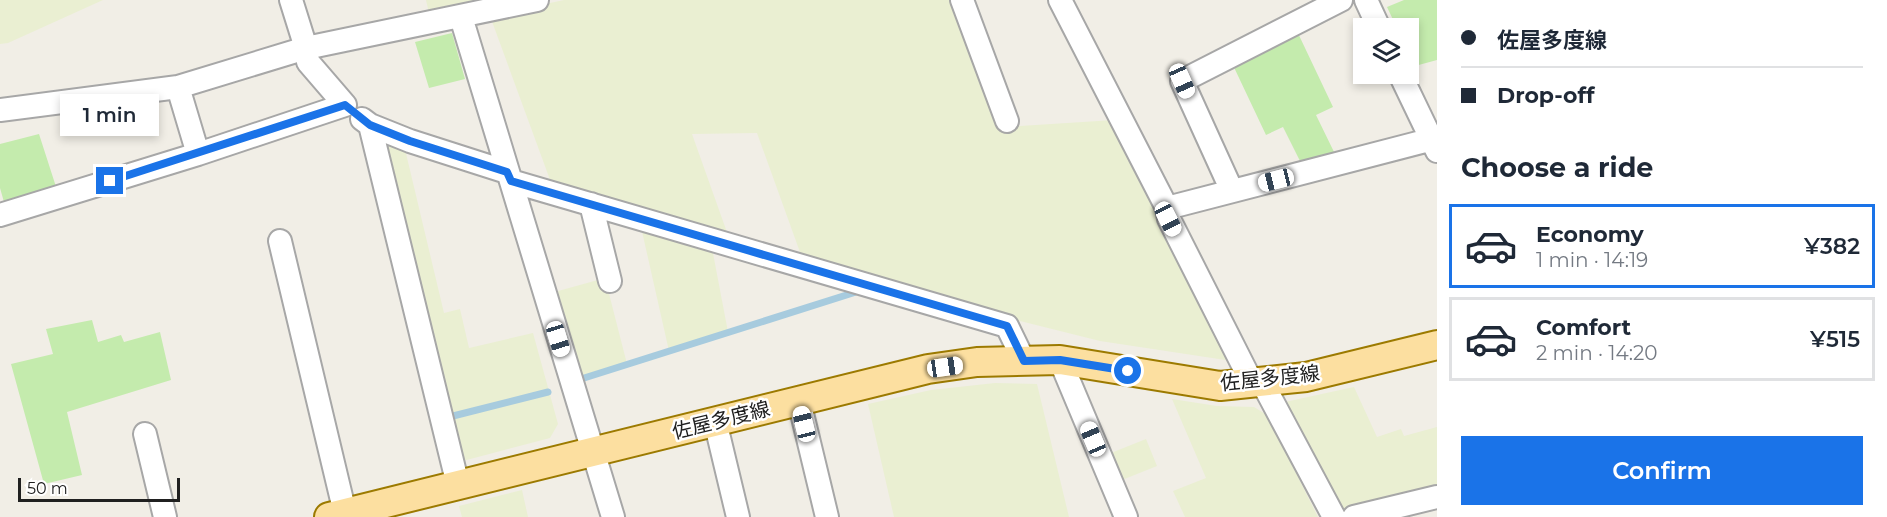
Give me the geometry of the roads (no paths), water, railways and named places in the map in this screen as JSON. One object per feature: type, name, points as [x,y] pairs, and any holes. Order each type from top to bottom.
[{"type":"main road","name":"佐屋多度線","points":[[337,515],[928,369],[977,362],[1060,360],[1220,386],[1306,377],[1437,345]]},
{"type":"street","points":[[291,0],[308,62],[345,105],[370,125],[509,177],[591,204],[1007,326],[1024,361]]},
{"type":"street","points":[[0,110],[178,87],[306,48],[537,0]]},
{"type":"street","points":[[962,0],[1006,121]]},
{"type":"street","points":[[1060,0],[1167,208],[1168,219],[1334,517]]},
{"type":"street","points":[[1232,191],[1182,81],[1341,0]]},
{"type":"street","points":[[1366,0],[1374,18]]},
{"type":"street","points":[[461,17],[612,517]]},
{"type":"street","points":[[1167,208],[1435,143],[1405,84]]},
{"type":"street","points":[[178,87],[198,154]]},
{"type":"street","points":[[0,215],[198,154],[345,105]]},
{"type":"street","points":[[370,125],[458,485]]},
{"type":"street","points":[[591,204],[610,281]]},
{"type":"street","points":[[280,241],[337,515]]},
{"type":"street","points":[[1060,360],[1126,517]]},
{"type":"street","points":[[799,401],[827,517]]},
{"type":"street","points":[[716,421],[738,517]]},
{"type":"street","points":[[145,434],[165,517]]},
{"type":"street","points":[[1354,517],[1437,497]]},
{"type":"waterway","points":[[581,379],[856,292]]},
{"type":"waterway","points":[[453,416],[548,392]]}]
